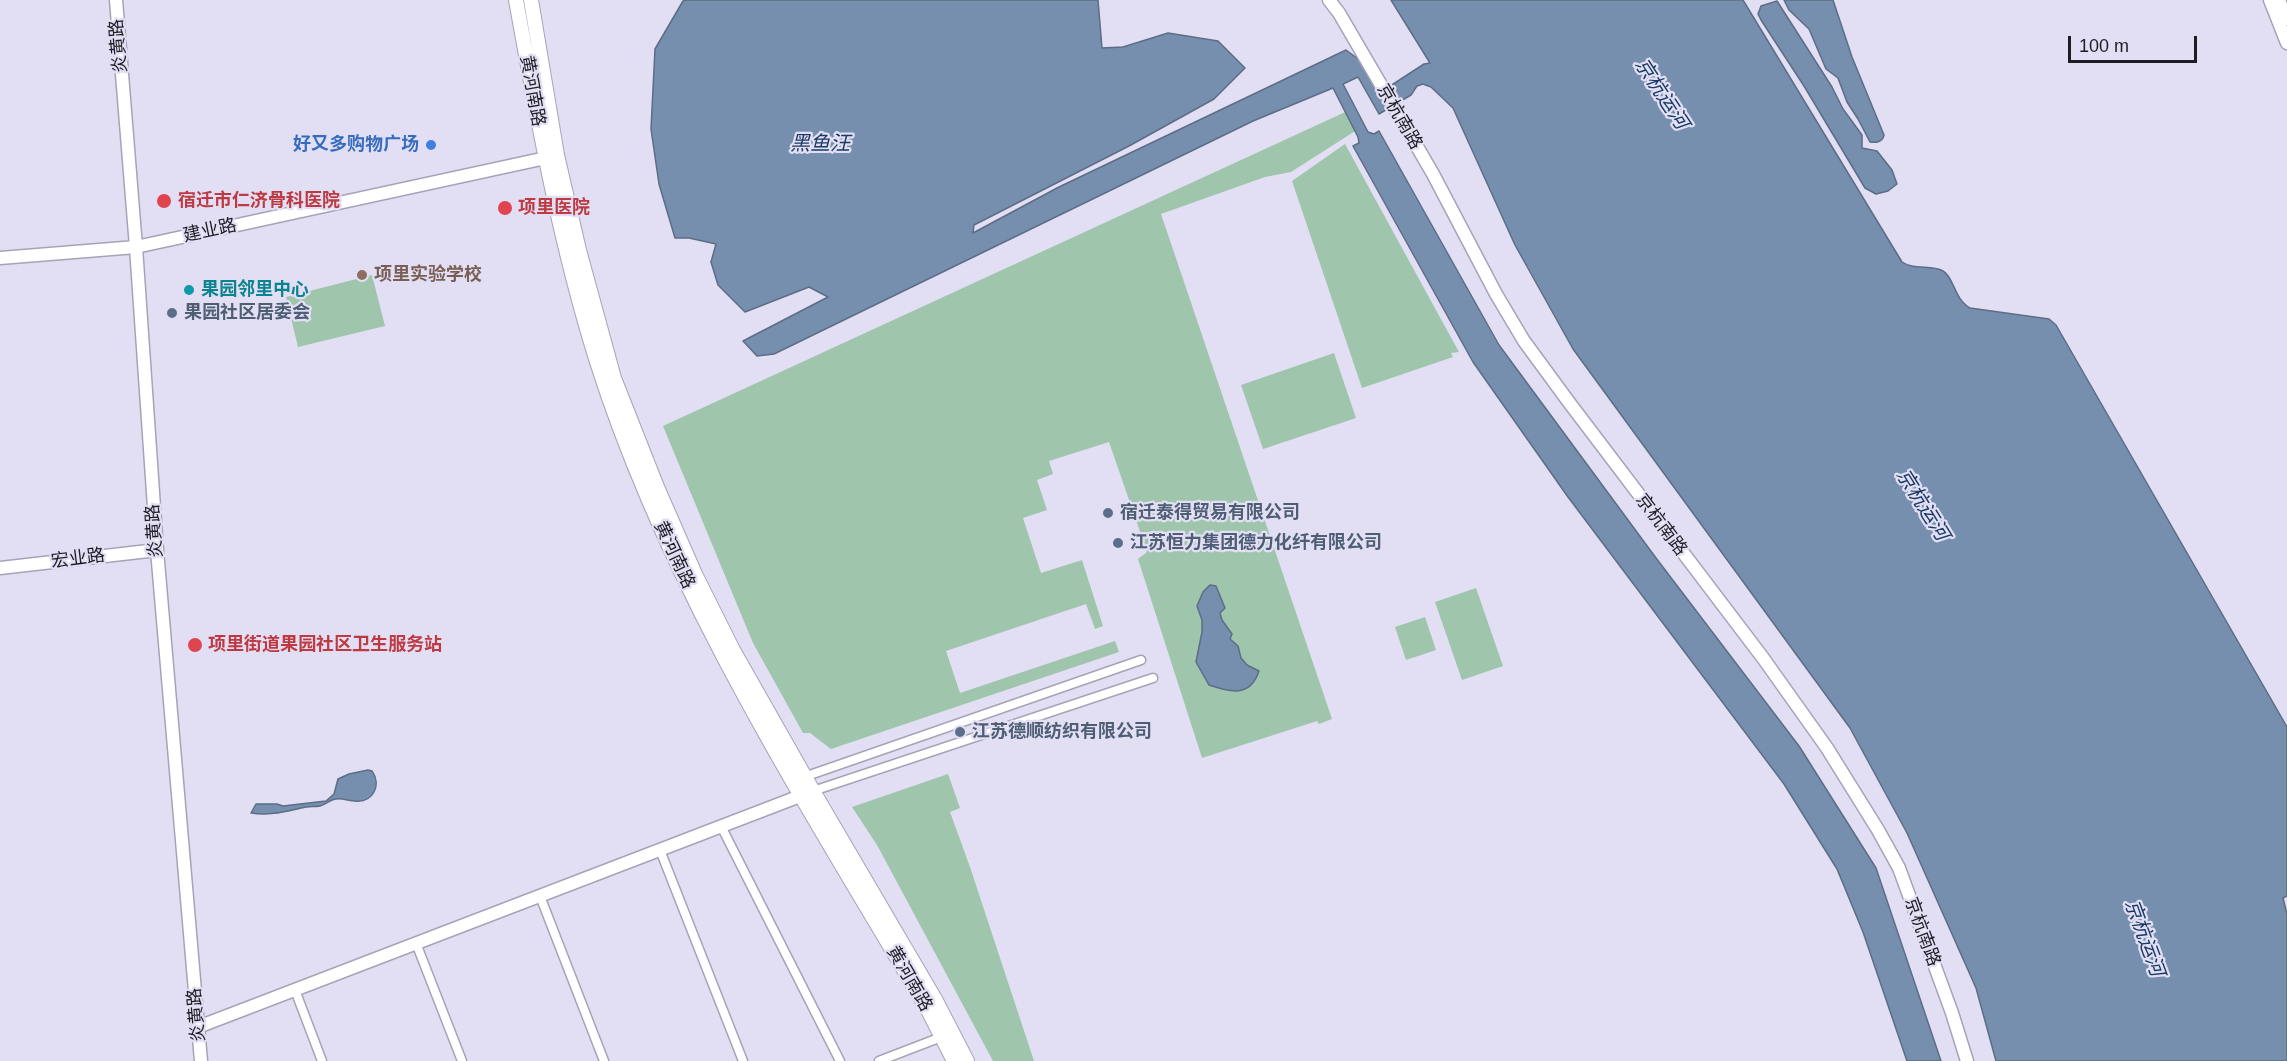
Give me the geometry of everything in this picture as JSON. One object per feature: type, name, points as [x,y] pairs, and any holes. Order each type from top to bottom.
[{"type":"main road","name":"黄河南路","points":[[516,0],[551,157],[608,355],[657,487],[704,593],[799,779],[947,1034],[967,1061]]},
{"type":"main road","name":"黄河南路","points":[[531,0],[551,157]]},
{"type":"main road","name":"黄河南路","points":[[947,1034],[954,1061]]},
{"type":"street","name":"炎黄路","points":[[116,0],[157,550],[201,1061]]},
{"type":"street","name":"京杭南路","points":[[1329,0],[1339,13],[1433,174],[1496,294],[1524,341],[1769,667],[1827,748],[1878,830],[1899,868],[1952,1013],[1967,1061]]},
{"type":"street","points":[[2270,0],[2287,43]]},
{"type":"street","points":[[2279,0],[2287,19]]},
{"type":"street","name":"建业路","points":[[0,258],[136,247],[551,157]]},
{"type":"street","name":"宏业路","points":[[0,568],[157,550]]},
{"type":"street","points":[[799,779],[1141,660]]},
{"type":"street","points":[[198,1027],[807,793],[1153,678]]},
{"type":"street","points":[[722,826],[840,1061]]},
{"type":"street","points":[[660,850],[744,1061]]},
{"type":"street","points":[[540,896],[604,1061]]},
{"type":"street","points":[[417,943],[462,1061]]},
{"type":"street","points":[[295,990],[322,1061]]},
{"type":"street","points":[[879,1061],[947,1034]]},
{"type":"green space","points":[[1354,108],[1363,126],[1291,172],[1265,177],[1161,214],[1332,719],[1319,724],[1317,721],[1202,758],[1138,559],[1147,552],[1109,442],[1049,461],[1053,474],[1037,480],[1047,510],[1023,518],[1041,573],[1082,560],[1103,626],[1095,629],[1086,604],[946,651],[960,693],[1115,641],[1119,652],[831,749],[810,733],[803,733],[753,643],[663,426]]},
{"type":"green space","points":[[1345,144],[1459,352],[1451,353],[1453,357],[1362,388],[1292,181]]},
{"type":"green space","points":[[372,275],[385,326],[298,347],[286,297]]},
{"type":"green space","points":[[1334,353],[1356,418],[1263,449],[1241,385]]},
{"type":"green space","points":[[1476,588],[1503,666],[1462,680],[1435,602]]},
{"type":"green space","points":[[1425,617],[1436,650],[1406,660],[1395,627]]},
{"type":"green space","points":[[948,774],[960,808],[950,812],[1034,1061],[993,1061],[877,845],[852,807]]},
{"type":"water","points":[[1098,0],[1102,48],[1123,47],[1168,33],[1218,41],[1245,68],[1214,99],[1129,146],[974,225],[973,233],[1059,187],[1346,50],[1365,64],[1381,92],[1424,64],[1430,63],[1391,0],[1743,0],[1902,262],[1907,265],[1943,271],[1950,278],[1961,299],[1970,308],[2049,319],[2056,325],[2287,727],[2287,896],[2283,898],[2287,914],[2287,1061],[1996,1061],[1976,988],[1907,833],[1850,728],[1573,349],[1515,245],[1453,108],[1431,87],[1423,84],[1417,86],[1411,95],[1379,114],[1358,77],[1343,84],[1368,132],[1374,134],[1379,131],[1499,345],[1656,558],[1799,746],[1876,868],[1941,1061],[1907,1061],[1863,932],[1837,869],[1784,784],[1568,497],[1473,362],[1353,146],[1359,143],[1358,137],[1333,88],[1253,121],[774,354],[757,356],[743,341],[828,297],[809,287],[745,312],[718,285],[711,262],[716,244],[689,238],[675,238],[659,184],[651,129],[655,49],[683,1]]},
{"type":"water","points":[[1784,0],[1833,0],[1852,57],[1884,135],[1881,141],[1870,142],[1847,102],[1838,78],[1826,69],[1809,29],[1789,10]]},
{"type":"water","points":[[1777,1],[1832,87],[1843,109],[1862,135],[1862,148],[1877,151],[1892,170],[1897,184],[1888,191],[1876,194],[1865,188],[1804,86],[1761,20],[1758,14],[1761,6]]},
{"type":"water","points":[[1210,585],[1216,586],[1225,608],[1220,613],[1232,634],[1230,639],[1238,646],[1241,658],[1247,665],[1259,671],[1255,680],[1245,689],[1232,691],[1209,685],[1196,662],[1202,632],[1202,620],[1197,606],[1203,592]]},
{"type":"water","points":[[368,770],[372,771],[375,776],[376,787],[367,799],[355,801],[336,799],[320,806],[272,813],[251,813],[256,804],[283,806],[326,801],[334,794],[338,779]]},
{"type":"place","name":"好又多购物广场","points":[[431,145]]},
{"type":"place","name":"宿迁市仁济骨科医院","points":[[164,201]]},
{"type":"place","name":"项里医院","points":[[505,208]]},
{"type":"place","name":"项里实验学校","points":[[362,275]]},
{"type":"place","name":"果园邻里中心","points":[[189,290]]},
{"type":"place","name":"果园社区居委会","points":[[172,313]]},
{"type":"place","name":"宿迁泰得贸易有限公司","points":[[1108,513]]},
{"type":"place","name":"江苏恒力集团德力化纤有限公司","points":[[1118,543]]},
{"type":"place","name":"项里街道果园社区卫生服务站","points":[[195,645]]},
{"type":"place","name":"江苏德顺纺织有限公司","points":[[960,732]]},
{"type":"water label","name":"京杭运河","points":[[1661,94]]},
{"type":"water label","name":"黑鱼汪","points":[[820,144]]},
{"type":"water label","name":"京杭运河","points":[[1922,505]]},
{"type":"water label","name":"京杭运河","points":[[2144,938]]}]
